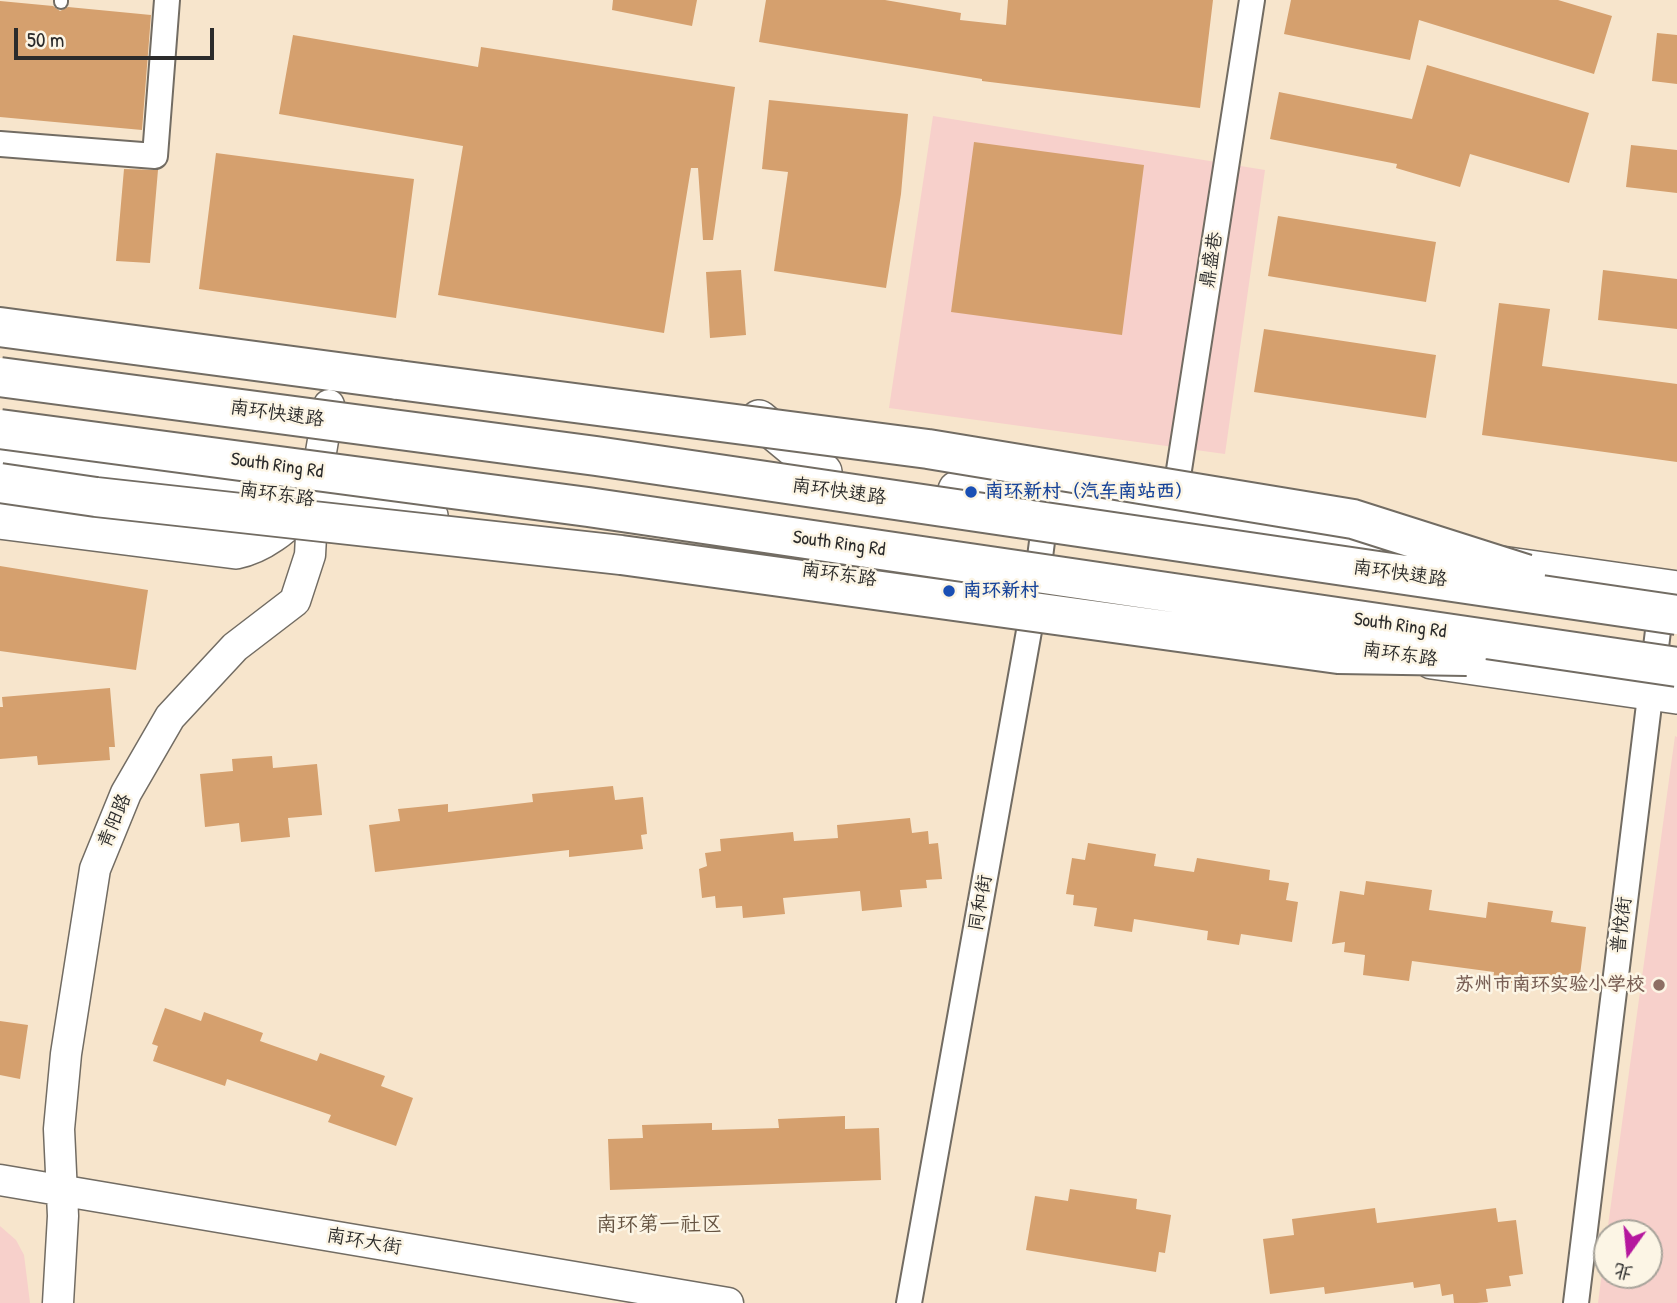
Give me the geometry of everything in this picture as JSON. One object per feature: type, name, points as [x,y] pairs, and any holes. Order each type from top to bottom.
[{"type":"highway","points":[[0,327],[928,449],[1353,519],[1663,600]]},
{"type":"highway","name":"南环快速路","points":[[0,377],[1663,600]]},
{"type":"highway","name":"South Ring Rd","points":[[0,429],[588,507],[1626,659],[1668,684]]},
{"type":"highway","points":[[0,483],[96,497],[621,555],[1338,654],[1626,659]]},
{"type":"main road","points":[[0,314],[694,404],[756,416],[823,472]]},
{"type":"main road","points":[[0,360],[1047,502],[1663,600]]},
{"type":"main road","name":"南环东路","points":[[0,457],[313,499],[1034,603],[1668,684]]},
{"type":"main road","points":[[0,520],[236,550],[251,547],[265,539],[313,499]]},
{"type":"street","points":[[0,144],[48,140],[155,156],[167,0]]},
{"type":"street","name":"鼎盛巷","points":[[1171,520],[1252,0]]},
{"type":"street","name":"青阳路","points":[[58,1303],[63,1216],[59,1129],[66,1054],[95,869],[126,793],[170,717],[235,647],[295,601],[310,555],[313,499],[329,405]]},
{"type":"street","name":"同和街","points":[[909,1303],[1034,603],[1047,502]]},
{"type":"street","name":"普悦街","points":[[1576,1303],[1668,684],[1663,600]]},
{"type":"street","name":"南环大街","points":[[0,1180],[729,1303]]},
{"type":"shaded area","points":[[933,116],[1265,170],[1225,454],[889,408]]},
{"type":"shaded area","name":"苏州市南环实验小学校","points":[[1675,736],[1677,1303],[1598,1303],[1600,1289],[1663,1289],[1663,1219],[1609,1219]]},
{"type":"shaded area","points":[[0,1226],[16,1240],[24,1255],[30,1303],[0,1303]]},
{"type":"building","points":[[613,0],[697,0],[692,26],[612,10]]},
{"type":"building","points":[[766,0],[885,0],[961,13],[960,20],[1006,25],[1008,0],[1213,0],[1200,108],[982,81],[759,42]]},
{"type":"building","points":[[1291,0],[1558,0],[1612,16],[1594,74],[1419,20],[1410,60],[1284,34]]},
{"type":"building","points":[[0,1],[53,6],[60,11],[68,7],[151,15],[142,130],[0,117]]},
{"type":"building","points":[[1657,33],[1677,35],[1677,84],[1652,81]]},
{"type":"building","points":[[293,35],[478,67],[481,47],[735,87],[713,240],[703,240],[698,168],[691,168],[664,333],[438,295],[463,146],[279,114]]},
{"type":"building","points":[[1427,65],[1589,113],[1569,183],[1470,154],[1460,187],[1396,168],[1397,164],[1270,139],[1279,92],[1412,119]]},
{"type":"building","points":[[769,100],[908,114],[901,194],[886,288],[774,271],[788,172],[762,169]]},
{"type":"building","points":[[974,142],[1144,165],[1122,335],[951,312]]},
{"type":"building","points":[[1631,145],[1677,150],[1677,193],[1626,187]]},
{"type":"building","points":[[216,153],[414,179],[396,318],[199,289]]},
{"type":"building","points":[[124,169],[158,170],[150,263],[116,261]]},
{"type":"building","points":[[1278,216],[1436,242],[1426,302],[1268,276]]},
{"type":"building","points":[[741,270],[746,335],[710,338],[706,272]]},
{"type":"building","points":[[1603,270],[1677,279],[1677,329],[1598,320]]},
{"type":"building","points":[[1499,303],[1550,309],[1542,366],[1677,384],[1677,462],[1482,435]]},
{"type":"building","points":[[1264,329],[1436,355],[1426,418],[1254,392]]},
{"type":"building","points":[[0,566],[148,590],[136,670],[0,651]]},
{"type":"building","points":[[110,688],[115,747],[109,747],[110,760],[38,765],[37,756],[0,759],[2,697]]},
{"type":"building","points":[[272,756],[273,768],[317,764],[322,815],[288,818],[290,837],[241,842],[239,823],[205,827],[200,774],[233,771],[232,759]]},
{"type":"building","points":[[613,786],[615,800],[643,797],[647,834],[641,835],[643,849],[569,857],[569,850],[375,872],[369,825],[400,821],[398,809],[448,804],[448,812],[533,802],[532,794]]},
{"type":"building","points":[[910,818],[912,833],[928,831],[929,844],[938,843],[942,879],[926,880],[927,888],[900,890],[902,907],[862,911],[860,891],[783,898],[785,914],[743,918],[742,906],[716,908],[715,896],[702,898],[699,869],[707,866],[705,853],[721,851],[720,839],[793,832],[794,841],[838,838],[837,825]]},
{"type":"building","points":[[1088,843],[1156,854],[1154,866],[1194,872],[1197,858],[1270,870],[1269,880],[1289,883],[1286,900],[1298,902],[1292,942],[1241,934],[1239,945],[1207,940],[1208,931],[1134,919],[1132,932],[1094,926],[1097,908],[1073,905],[1074,895],[1066,894],[1072,858],[1085,860]]},
{"type":"building","points":[[1366,881],[1432,890],[1429,910],[1486,918],[1488,902],[1553,911],[1551,922],[1586,927],[1579,983],[1543,978],[1542,987],[1493,980],[1494,972],[1412,961],[1409,981],[1363,975],[1365,955],[1344,952],[1345,942],[1332,944],[1340,891],[1364,895]]},
{"type":"building","points":[[165,1008],[201,1021],[204,1012],[263,1033],[260,1041],[317,1061],[320,1053],[385,1076],[381,1086],[413,1098],[396,1146],[328,1122],[331,1115],[227,1079],[225,1086],[153,1061],[158,1046],[152,1044]]},
{"type":"building","points":[[0,1021],[28,1025],[20,1079],[0,1075]]},
{"type":"building","points":[[845,1116],[845,1129],[879,1128],[881,1180],[610,1190],[608,1139],[643,1138],[642,1125],[712,1123],[712,1130],[779,1128],[778,1119]]},
{"type":"building","points":[[1070,1189],[1137,1199],[1136,1209],[1171,1215],[1165,1253],[1159,1252],[1156,1272],[1026,1250],[1035,1196],[1068,1201]]},
{"type":"building","points":[[1375,1208],[1377,1223],[1496,1208],[1498,1222],[1516,1220],[1523,1274],[1509,1276],[1511,1286],[1486,1289],[1488,1302],[1477,1303],[1454,1303],[1453,1294],[1442,1296],[1440,1284],[1414,1288],[1413,1282],[1325,1294],[1324,1287],[1270,1294],[1263,1239],[1294,1235],[1292,1219]]},
{"type":"place","name":"南环新村（汽车南站西）","points":[[971,492]]},
{"type":"place","name":"南环新村","points":[[949,591]]},
{"type":"place","name":"苏州市南环实验小学校","points":[[1659,985]]},
{"type":"district","name":"南环第一社区","points":[[659,1225]]}]
